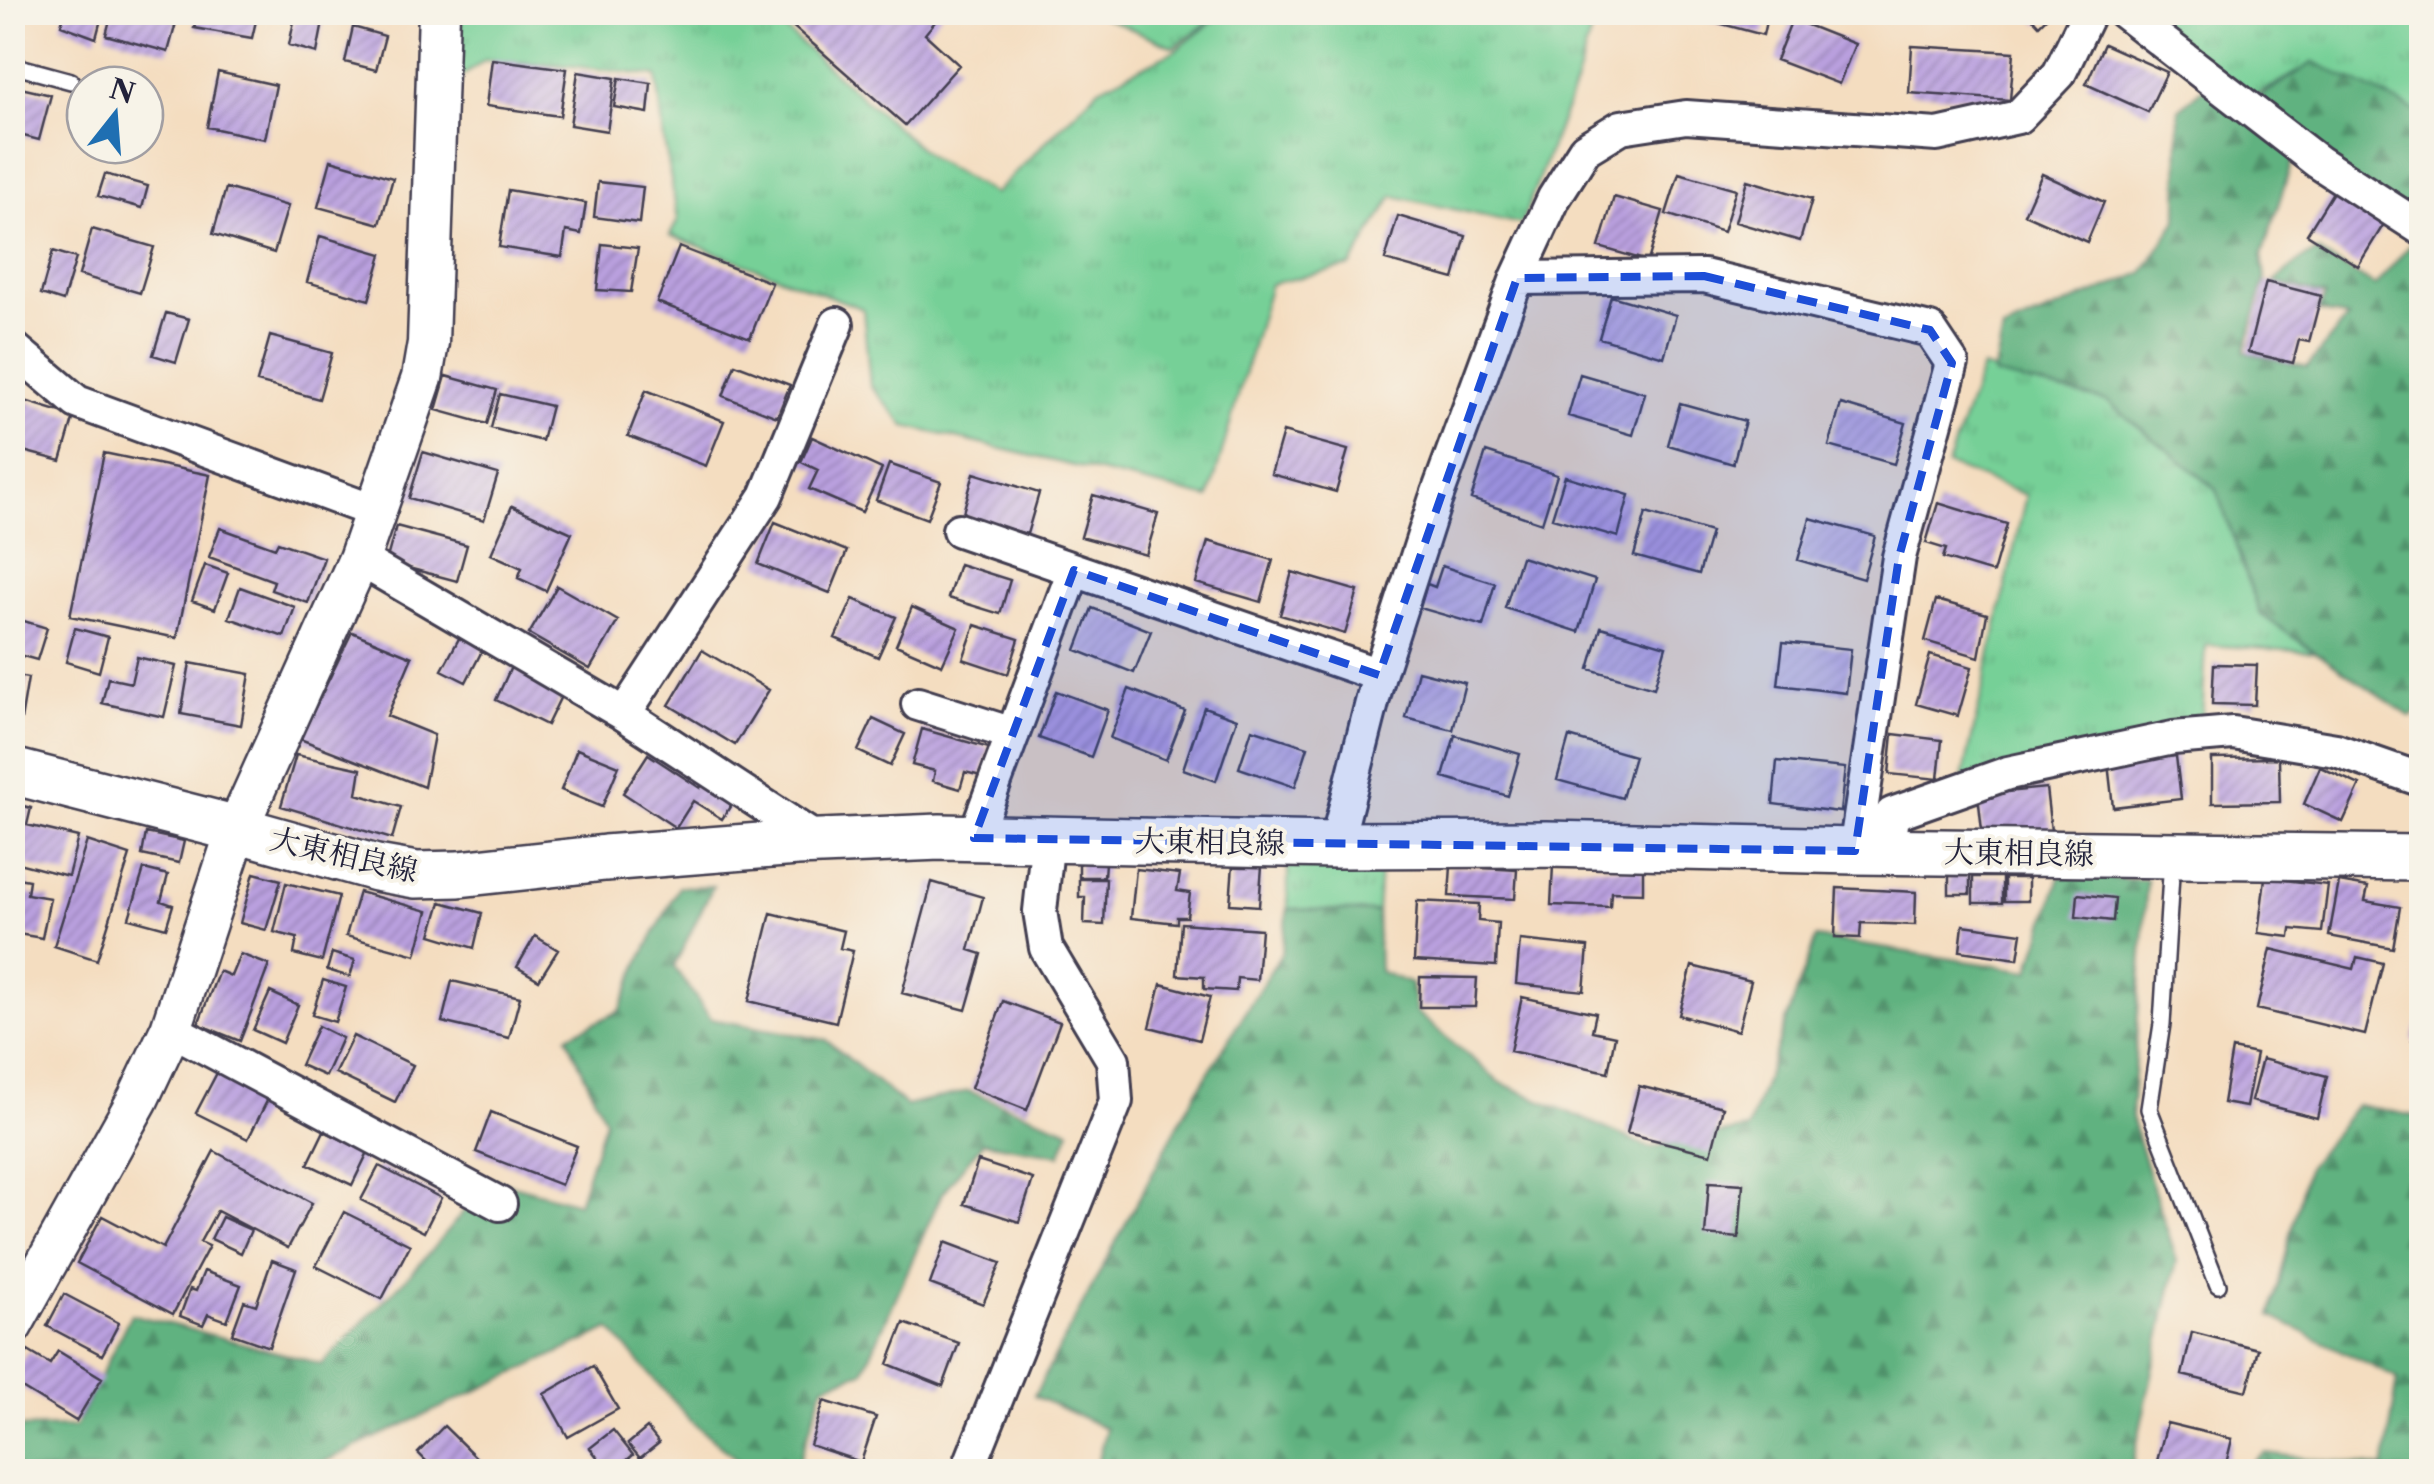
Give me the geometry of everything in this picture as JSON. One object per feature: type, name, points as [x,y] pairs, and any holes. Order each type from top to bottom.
[{"type":"main road","name":"大東相良線","points":[[12,772],[416,876],[820,842],[974,838],[2422,858]]},
{"type":"street","points":[[12,1324],[138,1099],[171,1029],[237,829],[359,559],[422,378],[428,343],[438,12]]},
{"type":"street","points":[[1336,845],[1379,675],[1435,501],[1517,278],[1554,198],[1585,149],[1621,126],[1686,117],[1937,134],[2018,117],[2059,74],[2088,12]]},
{"type":"street","points":[[2124,12],[2318,162],[2422,228]]},
{"type":"street","points":[[1517,278],[1704,276],[1930,330],[1952,363],[1898,557],[1872,851]]},
{"type":"street","points":[[624,714],[766,496],[837,324]]},
{"type":"street","points":[[12,348],[77,402],[376,512]]},
{"type":"street","points":[[958,530],[1379,675]]},
{"type":"street","points":[[359,559],[624,714],[820,842]]},
{"type":"street","points":[[974,838],[1074,570]]},
{"type":"street","points":[[918,704],[1013,734]]},
{"type":"street","points":[[1872,851],[1892,814],[2008,773],[2174,738],[2233,732],[2336,750],[2422,780]]},
{"type":"street","points":[[968,1472],[1116,1101],[1113,1060],[1046,948],[1040,911],[1048,838]]},
{"type":"street","points":[[171,1029],[500,1204]]},
{"type":"lane","points":[[12,65],[65,80]]},
{"type":"lane","points":[[2172,854],[2162,1024],[2149,1109],[2218,1285]]},
{"type":"highlighted area","points":[[1704,276],[1930,330],[1952,363],[1899,557],[1855,851],[974,838],[1074,570],[1379,675],[1517,278]]},
{"type":"green space","points":[[461,13],[792,13],[782,27],[931,158],[994,194],[1099,88],[1176,50],[1224,13],[1596,13],[1575,85],[1521,224],[1393,196],[1351,266],[1270,284],[1209,498],[905,426],[870,385],[863,309],[670,235],[678,220],[657,76],[485,60],[456,81]]},
{"type":"green space","points":[[1094,13],[1221,13],[1174,47]]},
{"type":"green space","points":[[2135,13],[2421,13],[2421,114],[2314,63],[2250,99]]},
{"type":"green space","points":[[2314,62],[2421,114],[2421,708],[2411,717],[2260,614],[2216,489],[2107,401],[1994,375],[2003,331],[2143,273],[2178,219],[2179,109],[2204,87],[2294,156],[2262,255],[2265,279],[2245,352],[2307,367],[2348,318],[2318,311],[2325,296],[2274,282],[2305,257],[2318,252],[2375,286],[2416,238],[2246,106]]},
{"type":"green space","points":[[1982,367],[2107,401],[2216,489],[2260,614],[2315,652],[2206,645],[2202,723],[1963,778],[2026,495],[1947,465]]},
{"type":"green space","points":[[1288,865],[1380,869],[1377,912],[1288,909]]},
{"type":"green space","points":[[2060,876],[2147,880],[2131,1118],[2177,1261],[2131,1471],[1095,1471],[1106,1428],[1034,1396],[1188,1106],[1282,952],[1288,909],[1377,912],[1379,971],[1411,984],[1416,1012],[1501,1083],[1650,1148],[1748,1129],[1816,938],[2030,971]]},
{"type":"green space","points":[[713,886],[674,967],[711,1019],[826,1040],[906,1106],[968,1091],[1070,1130],[1060,1155],[983,1142],[942,1193],[863,1372],[824,1385],[796,1471],[751,1471],[691,1421],[610,1329],[304,1471],[13,1471],[12,1428],[75,1427],[131,1314],[322,1364],[418,1266],[491,1179],[578,1203],[605,1120],[567,1036],[620,1011],[639,963],[679,887]]},
{"type":"green space","points":[[2356,1105],[2421,1117],[2421,1471],[2241,1471],[2265,1453],[2384,1468],[2398,1379],[2271,1316],[2307,1168]]},
{"type":"building","points":[[65,12],[103,12],[96,38],[61,25]]},
{"type":"building","points":[[112,12],[179,12],[168,52],[106,35]]},
{"type":"building","points":[[198,12],[258,12],[252,38],[194,28]]},
{"type":"building","points":[[296,12],[325,12],[317,53],[289,45]]},
{"type":"building","points":[[796,12],[943,12],[925,34],[959,65],[905,125],[788,22]]},
{"type":"building","points":[[1677,12],[1768,12],[1763,35]]},
{"type":"building","points":[[2027,12],[2052,12],[2039,25]]},
{"type":"building","points":[[1792,19],[1855,44],[1839,84],[1776,60]]},
{"type":"building","points":[[353,27],[385,36],[376,70],[345,62]]},
{"type":"building","points":[[2104,44],[2167,72],[2148,112],[2086,84]]},
{"type":"building","points":[[1912,46],[2014,52],[2010,100],[1909,93]]},
{"type":"building","points":[[492,59],[567,69],[560,116],[486,106]]},
{"type":"building","points":[[218,72],[276,85],[265,139],[207,127]]},
{"type":"building","points":[[578,72],[615,78],[607,131],[570,125]]},
{"type":"building","points":[[619,78],[651,83],[648,113],[614,107]]},
{"type":"building","points":[[12,86],[51,95],[39,140],[12,133]]},
{"type":"building","points":[[331,160],[393,178],[380,224],[318,207]]},
{"type":"building","points":[[1679,173],[1736,189],[1723,232],[1666,214]]},
{"type":"building","points":[[105,174],[148,186],[142,208],[98,196]]},
{"type":"building","points":[[2042,174],[2104,202],[2087,242],[2024,214]]},
{"type":"building","points":[[1747,180],[1812,199],[1800,241],[1735,222]]},
{"type":"building","points":[[598,182],[643,187],[639,223],[594,217]]},
{"type":"building","points":[[226,188],[288,206],[274,253],[213,234]]},
{"type":"building","points":[[508,190],[586,203],[581,234],[566,231],[562,257],[499,247]]},
{"type":"building","points":[[2333,192],[2384,224],[2358,266],[2307,234]]},
{"type":"building","points":[[1614,197],[1663,211],[1648,261],[1599,247]]},
{"type":"building","points":[[1398,216],[1466,236],[1454,279],[1385,260]]},
{"type":"building","points":[[92,229],[154,247],[140,293],[79,275]]},
{"type":"building","points":[[320,236],[382,254],[369,300],[307,282]]},
{"type":"building","points":[[602,244],[638,248],[631,292],[597,290]]},
{"type":"building","points":[[679,247],[772,283],[750,338],[657,302]]},
{"type":"building","points":[[53,251],[76,258],[63,301],[41,294]]},
{"type":"building","points":[[2266,282],[2321,296],[2309,342],[2299,340],[2293,363],[2248,352]]},
{"type":"building","points":[[1611,296],[1676,315],[1664,357],[1599,338]]},
{"type":"building","points":[[166,313],[189,319],[176,362],[153,355]]},
{"type":"building","points":[[270,336],[332,353],[319,399],[257,382]]},
{"type":"building","points":[[735,364],[790,385],[777,417],[723,396]]},
{"type":"building","points":[[1580,374],[1645,393],[1633,435],[1568,416]]},
{"type":"building","points":[[446,376],[497,390],[487,424],[436,410]]},
{"type":"building","points":[[646,390],[724,421],[706,466],[628,436]]},
{"type":"building","points":[[500,394],[551,406],[542,441],[491,428]]},
{"type":"building","points":[[12,397],[74,416],[61,461],[12,448]]},
{"type":"building","points":[[1680,403],[1745,421],[1733,464],[1668,445]]},
{"type":"building","points":[[1841,404],[1906,423],[1894,464],[1829,446]]},
{"type":"building","points":[[1283,432],[1348,450],[1336,492],[1271,474]]},
{"type":"building","points":[[812,437],[882,469],[862,512],[809,489],[818,470],[801,462]]},
{"type":"building","points":[[423,452],[498,474],[484,520],[409,498]]},
{"type":"building","points":[[1486,452],[1557,475],[1542,523],[1471,499]]},
{"type":"building","points":[[104,453],[210,475],[177,638],[70,616]]},
{"type":"building","points":[[889,464],[941,482],[927,519],[876,500]]},
{"type":"building","points":[[974,473],[1039,493],[1027,534],[962,516]]},
{"type":"building","points":[[1565,476],[1629,495],[1618,537],[1552,518]]},
{"type":"building","points":[[1093,495],[1158,514],[1146,555],[1081,537]]},
{"type":"building","points":[[1938,503],[2007,524],[1993,573],[1943,558],[1946,549],[1926,543]]},
{"type":"building","points":[[512,506],[572,533],[546,591],[518,578],[522,568],[491,554]]},
{"type":"building","points":[[1646,513],[1711,532],[1699,574],[1634,556]]},
{"type":"building","points":[[1810,518],[1875,536],[1863,579],[1798,560]]},
{"type":"building","points":[[775,522],[847,551],[830,593],[758,564]]},
{"type":"building","points":[[396,526],[467,545],[457,581],[386,562]]},
{"type":"building","points":[[220,528],[275,548],[278,542],[324,558],[308,603],[271,590],[274,581],[209,557]]},
{"type":"building","points":[[1208,541],[1273,560],[1261,602],[1196,583]]},
{"type":"building","points":[[1521,557],[1595,580],[1579,632],[1505,608]]},
{"type":"building","points":[[959,564],[1010,580],[1000,614],[948,598]]},
{"type":"building","points":[[205,565],[228,573],[215,609],[192,601]]},
{"type":"building","points":[[1442,566],[1495,583],[1483,626],[1420,608],[1427,584],[1435,587]]},
{"type":"building","points":[[1292,572],[1358,591],[1345,634],[1280,615]]},
{"type":"building","points":[[557,586],[618,621],[590,669],[529,634]]},
{"type":"building","points":[[240,587],[295,607],[284,637],[229,618]]},
{"type":"building","points":[[853,599],[896,617],[878,657],[835,638]]},
{"type":"building","points":[[1936,600],[1987,614],[1979,657],[1925,641]]},
{"type":"building","points":[[912,607],[959,628],[942,665],[896,645]]},
{"type":"building","points":[[1092,608],[1151,631],[1134,673],[1076,650]]},
{"type":"building","points":[[14,618],[47,628],[37,660],[12,653]]},
{"type":"building","points":[[975,625],[1019,639],[1008,674],[963,659]]},
{"type":"building","points":[[1601,627],[1666,646],[1654,688],[1589,669]]},
{"type":"building","points":[[75,628],[108,637],[99,672],[66,662]]},
{"type":"building","points":[[352,632],[412,657],[387,716],[434,735],[424,787],[300,739]]},
{"type":"building","points":[[462,633],[485,645],[466,682],[442,670]]},
{"type":"building","points":[[1783,642],[1851,649],[1846,693],[1778,685]]},
{"type":"building","points":[[702,650],[769,690],[735,745],[669,705]]},
{"type":"building","points":[[1930,655],[1972,667],[1958,716],[1916,704]]},
{"type":"building","points":[[137,657],[176,666],[164,717],[102,703],[108,678],[131,683]]},
{"type":"building","points":[[190,663],[250,674],[241,725],[181,714]]},
{"type":"building","points":[[2214,664],[2257,665],[2255,705],[2212,704]]},
{"type":"building","points":[[511,667],[563,692],[547,725],[496,700]]},
{"type":"building","points":[[1418,671],[1465,683],[1453,730],[1406,718]]},
{"type":"building","points":[[12,675],[28,678],[18,738],[12,737]]},
{"type":"building","points":[[1129,689],[1185,711],[1166,760],[1110,738]]},
{"type":"building","points":[[1056,691],[1108,710],[1091,757],[1039,738]]},
{"type":"building","points":[[1204,707],[1237,719],[1216,781],[1183,769]]},
{"type":"building","points":[[873,719],[905,734],[890,766],[858,751]]},
{"type":"building","points":[[922,729],[989,748],[981,776],[965,772],[960,789],[933,781],[935,771],[912,765]]},
{"type":"building","points":[[1252,729],[1308,747],[1295,787],[1239,768]]},
{"type":"building","points":[[1893,734],[1942,740],[1938,779],[1889,774]]},
{"type":"building","points":[[1455,735],[1520,754],[1508,796],[1443,777]]},
{"type":"building","points":[[1569,737],[1634,756],[1622,798],[1557,780]]},
{"type":"building","points":[[577,749],[619,766],[602,807],[561,790]]},
{"type":"building","points":[[648,754],[700,788],[706,780],[735,799],[722,819],[693,801],[676,828],[623,793]]},
{"type":"building","points":[[296,755],[361,769],[357,794],[401,807],[392,839],[281,806]]},
{"type":"building","points":[[2176,756],[2181,799],[2113,807],[2108,763]]},
{"type":"building","points":[[2279,758],[2280,802],[2212,803],[2212,759]]},
{"type":"building","points":[[1777,761],[1845,768],[1840,812],[1773,804]]},
{"type":"building","points":[[2320,767],[2360,785],[2343,822],[2304,804]]},
{"type":"building","points":[[2046,788],[2051,831],[1983,839],[1978,795]]},
{"type":"building","points":[[12,803],[31,808],[27,825],[78,837],[68,876],[18,863],[16,855],[12,855]]},
{"type":"building","points":[[146,833],[184,841],[179,863],[142,855]]},
{"type":"building","points":[[87,841],[130,855],[97,960],[54,946]]},
{"type":"building","points":[[1079,861],[1105,862],[1104,877],[1079,877]]},
{"type":"building","points":[[1233,864],[1262,866],[1259,906],[1230,904]]},
{"type":"building","points":[[1553,865],[1643,869],[1643,893],[1611,892],[1610,907],[1551,905]]},
{"type":"building","points":[[1451,866],[1517,870],[1515,899],[1449,896]]},
{"type":"building","points":[[144,869],[168,875],[161,901],[173,905],[166,928],[129,918]]},
{"type":"building","points":[[1136,869],[1180,874],[1177,891],[1190,893],[1187,917],[1177,917],[1177,923],[1131,918]]},
{"type":"building","points":[[254,873],[281,880],[266,930],[240,923]]},
{"type":"building","points":[[1949,876],[1970,876],[1970,894],[1949,894]]},
{"type":"building","points":[[12,877],[29,880],[27,894],[50,898],[42,938],[12,933]]},
{"type":"building","points":[[1973,877],[2002,877],[2002,903],[1973,903]]},
{"type":"building","points":[[2004,878],[2028,878],[2028,901],[2004,901]]},
{"type":"building","points":[[2265,878],[2328,885],[2322,932],[2291,929],[2290,937],[2258,933]]},
{"type":"building","points":[[1079,879],[1106,879],[1104,925],[1084,924],[1085,897],[1079,897]]},
{"type":"building","points":[[932,882],[983,897],[969,950],[982,954],[966,1010],[902,993]]},
{"type":"building","points":[[2339,882],[2368,887],[2365,901],[2400,907],[2393,948],[2329,936]]},
{"type":"building","points":[[286,883],[339,896],[322,961],[294,954],[297,938],[274,932]]},
{"type":"building","points":[[1837,888],[1916,892],[1915,925],[1861,923],[1860,938],[1835,937]]},
{"type":"building","points":[[359,892],[428,911],[416,955],[346,936]]},
{"type":"building","points":[[2078,894],[2115,898],[2113,921],[2076,917]]},
{"type":"building","points":[[1417,901],[1479,904],[1478,921],[1498,923],[1496,966],[1414,961]]},
{"type":"building","points":[[441,902],[482,913],[474,948],[431,935]]},
{"type":"building","points":[[771,913],[844,931],[840,948],[853,951],[836,1022],[749,1001]]},
{"type":"building","points":[[1181,923],[1261,929],[1257,980],[1237,978],[1236,991],[1204,989],[1204,977],[1177,975]]},
{"type":"building","points":[[1963,925],[2022,933],[2018,959],[1960,951]]},
{"type":"building","points":[[535,936],[558,950],[539,980],[517,967]]},
{"type":"building","points":[[1520,940],[1588,947],[1584,991],[1516,984]]},
{"type":"building","points":[[2271,949],[2354,969],[2357,957],[2383,963],[2365,1035],[2257,1009]]},
{"type":"building","points":[[332,953],[355,960],[350,977],[327,970]]},
{"type":"building","points":[[240,954],[269,965],[240,1041],[198,1024],[219,971],[231,976]]},
{"type":"building","points":[[1692,966],[1751,981],[1738,1031],[1679,1015]]},
{"type":"building","points":[[1420,977],[1477,978],[1475,1007],[1419,1007]]},
{"type":"building","points":[[323,980],[346,987],[335,1022],[312,1015]]},
{"type":"building","points":[[452,981],[520,997],[509,1038],[442,1022]]},
{"type":"building","points":[[1161,984],[1210,997],[1199,1040],[1150,1027]]},
{"type":"building","points":[[270,992],[298,1005],[282,1043],[253,1030]]},
{"type":"building","points":[[1522,997],[1596,1013],[1592,1031],[1615,1036],[1608,1072],[1510,1051]]},
{"type":"building","points":[[1003,1001],[1060,1022],[1027,1110],[971,1088]]},
{"type":"building","points":[[2422,1013],[2422,1043],[2412,1040]]},
{"type":"building","points":[[318,1026],[342,1038],[325,1076],[300,1065]]},
{"type":"building","points":[[353,1036],[413,1065],[395,1102],[335,1073]]},
{"type":"building","points":[[12,1042],[20,1044],[13,1066],[12,1066]]},
{"type":"building","points":[[2232,1049],[2256,1054],[2246,1107],[2223,1103]]},
{"type":"building","points":[[2262,1059],[2327,1076],[2317,1118],[2251,1101]]},
{"type":"building","points":[[218,1071],[269,1097],[248,1139],[196,1113]]},
{"type":"building","points":[[1639,1086],[1723,1107],[1711,1154],[1627,1133]]},
{"type":"building","points":[[491,1112],[577,1146],[561,1185],[476,1152]]},
{"type":"building","points":[[324,1131],[368,1152],[352,1185],[308,1164]]},
{"type":"building","points":[[214,1151],[312,1203],[288,1248],[217,1211],[200,1242],[209,1246],[173,1314],[77,1263],[102,1216],[163,1248]]},
{"type":"building","points":[[978,1161],[1033,1179],[1019,1222],[964,1204]]},
{"type":"building","points":[[379,1166],[441,1198],[424,1232],[361,1200]]},
{"type":"building","points":[[1709,1182],[1743,1184],[1739,1238],[1705,1235]]},
{"type":"building","points":[[344,1212],[410,1245],[382,1299],[316,1266]]},
{"type":"building","points":[[222,1217],[251,1230],[241,1253],[211,1239]]},
{"type":"building","points":[[945,1242],[1001,1263],[983,1304],[930,1284]]},
{"type":"building","points":[[272,1260],[296,1269],[269,1347],[232,1334],[244,1301],[256,1305]]},
{"type":"building","points":[[204,1271],[241,1285],[227,1321],[208,1314],[203,1325],[180,1316],[190,1289],[196,1291]]},
{"type":"building","points":[[64,1294],[119,1323],[102,1355],[47,1326]]},
{"type":"building","points":[[904,1323],[959,1343],[943,1386],[888,1364]]},
{"type":"building","points":[[2192,1332],[2258,1349],[2247,1391],[2182,1375]]},
{"type":"building","points":[[28,1351],[50,1364],[58,1351],[102,1378],[76,1421],[12,1382]]},
{"type":"building","points":[[593,1366],[618,1409],[568,1437],[544,1394]]},
{"type":"building","points":[[824,1401],[876,1417],[861,1462],[810,1445]]},
{"type":"building","points":[[2167,1423],[2232,1439],[2224,1472],[2180,1472],[2156,1465]]},
{"type":"building","points":[[444,1426],[491,1472],[429,1472],[433,1468],[418,1453]]},
{"type":"building","points":[[647,1428],[659,1443],[640,1458],[628,1444]]},
{"type":"building","points":[[613,1430],[633,1455],[609,1472],[590,1448]]}]
